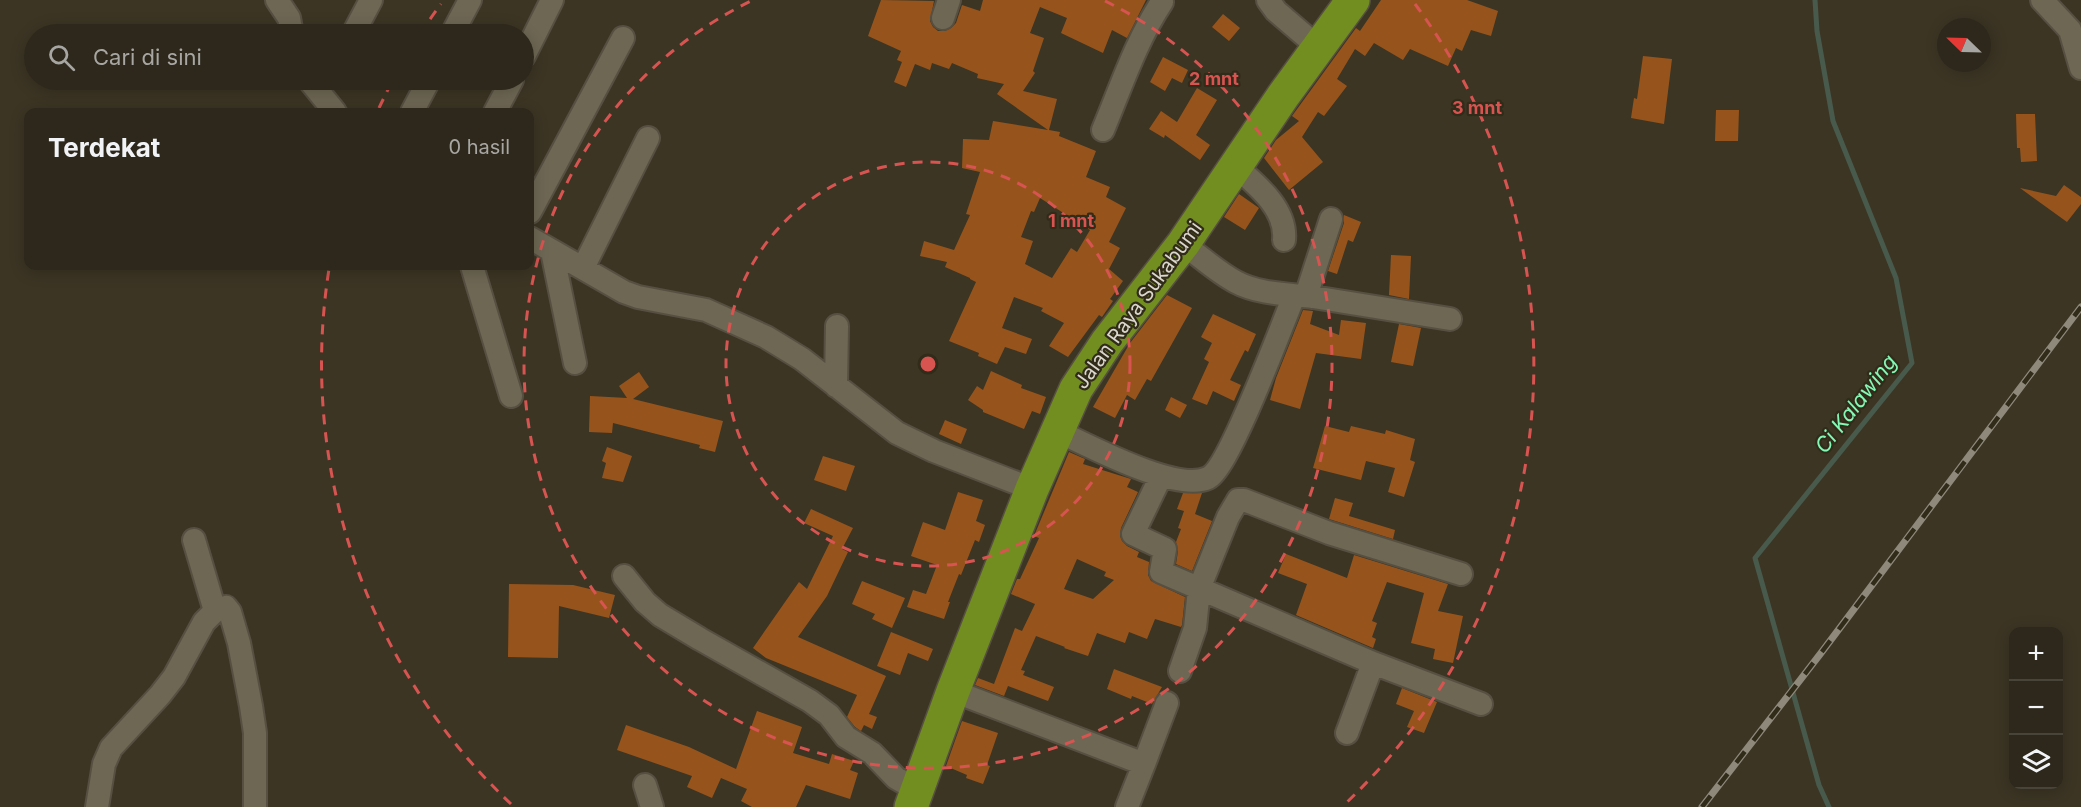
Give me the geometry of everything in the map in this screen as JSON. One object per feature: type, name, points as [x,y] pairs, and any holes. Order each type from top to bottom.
[{"type":"highway","name":"Jalan Raya Sukabumi","points":[[914,798],[953,690],[1032,489],[1076,389],[1091,365],[1183,244],[1235,166],[1353,0]]},
{"type":"street","points":[[277,0],[289,18],[290,24]]},
{"type":"street","points":[[358,24],[371,0]]},
{"type":"street","points":[[457,24],[470,0]]},
{"type":"street","points":[[534,36],[552,0]]},
{"type":"street","points":[[2042,0],[2070,30],[2081,68]]},
{"type":"street","points":[[1103,130],[1152,17],[1167,1]]},
{"type":"street","points":[[1276,4],[1318,47]]},
{"type":"street","points":[[534,205],[623,38]]},
{"type":"street","points":[[414,108],[424,90]]},
{"type":"street","points":[[497,108],[507,90]]},
{"type":"street","points":[[583,268],[648,138]]},
{"type":"street","points":[[1235,166],[1274,205],[1282,218],[1285,230],[1284,240]]},
{"type":"street","points":[[1057,431],[1154,474],[1189,480],[1208,478],[1218,468],[1230,448],[1300,296],[1331,219]]},
{"type":"street","points":[[534,240],[624,292],[638,297],[706,310],[766,337],[802,359],[897,433],[933,451],[1032,489]]},
{"type":"street","points":[[1183,244],[1237,283],[1300,296],[1450,319]]},
{"type":"street","points":[[552,251],[574,363]]},
{"type":"street","points":[[473,270],[511,396]]},
{"type":"street","points":[[836,386],[837,326]]},
{"type":"street","points":[[1161,476],[1133,534],[1165,549],[1161,572],[1373,663],[1481,704]]},
{"type":"street","points":[[1180,671],[1195,628],[1199,589],[1228,517],[1238,500],[1244,500],[1329,533],[1461,574]]},
{"type":"street","points":[[194,540],[215,610]]},
{"type":"street","points":[[624,576],[645,602],[666,619],[810,700],[829,715],[846,737],[872,753],[914,798]]},
{"type":"street","points":[[97,807],[104,764],[111,748],[160,695],[178,670],[200,628],[215,610],[226,607],[230,612],[247,681],[255,733],[255,807]]},
{"type":"street","points":[[1347,733],[1373,663]]},
{"type":"street","points":[[953,690],[1144,764]]},
{"type":"street","points":[[1127,807],[1167,703]]},
{"type":"street","points":[[645,785],[652,807]]},
{"type":"building","points":[[881,0],[934,1],[930,21],[938,31],[945,31],[956,23],[962,5],[980,11],[983,0],[1146,0],[1127,38],[1112,30],[1103,53],[1061,33],[1067,18],[1040,7],[1030,33],[1044,38],[1033,71],[1035,73],[1023,91],[1057,99],[1049,130],[1060,132],[1059,136],[1096,151],[1086,177],[1110,187],[1106,197],[1126,208],[1109,242],[1120,248],[1109,269],[1123,281],[1110,299],[1113,301],[1102,317],[1099,315],[1068,357],[1049,346],[1064,323],[1041,311],[1043,308],[1014,297],[1002,328],[1032,339],[1026,354],[1005,347],[997,364],[978,356],[979,353],[949,341],[976,282],[945,267],[947,262],[920,256],[924,241],[954,250],[970,215],[966,214],[980,172],[962,168],[963,139],[989,140],[993,121],[1048,130],[997,94],[1004,84],[977,78],[978,74],[952,63],[949,69],[932,63],[930,70],[915,64],[906,87],[894,82],[902,62],[897,60],[901,51],[868,36]],"holes":[[[1040,198],[1090,230],[1077,252],[1071,248],[1052,278],[1025,264],[1033,241],[1021,237],[1031,211],[1034,212]]]},
{"type":"building","points":[[1381,0],[1467,0],[1498,11],[1491,36],[1471,30],[1462,51],[1456,48],[1448,66],[1410,49],[1403,60],[1374,43],[1365,56],[1355,49],[1337,79],[1347,86],[1324,116],[1318,112],[1302,137],[1323,162],[1289,190],[1264,158],[1276,140],[1299,121],[1292,116],[1356,28],[1360,31]]},
{"type":"building","points":[[1223,14],[1240,28],[1229,41],[1212,27]]},
{"type":"building","points":[[1643,56],[1672,59],[1664,124],[1631,118],[1634,98],[1637,99]]},
{"type":"building","points":[[1163,57],[1188,70],[1182,83],[1172,78],[1165,91],[1150,82]]},
{"type":"building","points":[[1197,88],[1217,100],[1196,135],[1210,145],[1200,160],[1165,135],[1164,138],[1149,129],[1161,111],[1177,122]]},
{"type":"building","points":[[1716,110],[1739,110],[1738,141],[1715,141]]},
{"type":"building","points":[[2016,114],[2035,114],[2037,161],[2021,162],[2020,148],[2017,148]]},
{"type":"building","points":[[2064,185],[2081,197],[2081,204],[2067,222],[2020,188],[2056,196]]},
{"type":"building","points":[[1239,194],[1259,208],[1245,230],[1224,217]]},
{"type":"building","points":[[1344,215],[1361,222],[1353,242],[1348,240],[1337,274],[1328,271],[1344,223]]},
{"type":"building","points":[[1391,255],[1411,256],[1409,299],[1389,295]]},
{"type":"building","points":[[1167,295],[1192,308],[1151,381],[1147,379],[1135,400],[1127,395],[1115,418],[1093,407],[1130,343]]},
{"type":"building","points":[[1303,310],[1313,311],[1310,324],[1339,335],[1341,320],[1366,323],[1361,359],[1316,353],[1300,409],[1270,400],[1276,378]]},
{"type":"building","points":[[1213,314],[1256,334],[1248,352],[1245,350],[1230,380],[1241,385],[1234,401],[1213,391],[1207,405],[1192,399],[1209,362],[1204,359],[1212,343],[1201,337]]},
{"type":"building","points":[[1399,324],[1421,328],[1413,366],[1391,362]]},
{"type":"building","points":[[991,371],[1022,385],[1021,388],[1046,397],[1040,414],[1032,411],[1024,429],[983,412],[968,400],[977,386],[983,390]]},
{"type":"building","points":[[639,372],[649,387],[633,399],[723,421],[715,452],[699,448],[700,445],[613,423],[612,433],[589,432],[590,396],[627,398],[619,386]]},
{"type":"building","points":[[1171,397],[1187,405],[1180,418],[1165,410]]},
{"type":"building","points":[[945,420],[967,429],[961,444],[939,434]]},
{"type":"building","points":[[1325,426],[1349,432],[1351,426],[1385,434],[1386,430],[1415,439],[1410,460],[1415,462],[1404,497],[1388,492],[1395,468],[1366,461],[1361,480],[1313,468]]},
{"type":"building","points":[[607,447],[632,456],[623,482],[602,478],[606,463],[602,461]]},
{"type":"building","points":[[1069,452],[1085,459],[1083,464],[1131,479],[1127,487],[1138,492],[1121,528],[1120,536],[1127,546],[1139,552],[1137,557],[1149,562],[1148,575],[1151,581],[1185,597],[1181,627],[1155,619],[1147,639],[1129,632],[1125,643],[1097,633],[1088,656],[1036,636],[1021,670],[1025,671],[1023,675],[1054,687],[1048,701],[1008,686],[1004,696],[975,685],[978,678],[994,684],[1015,628],[1022,631],[1035,604],[1011,594],[1039,538],[1034,536]],"holes":[[[1077,559],[1106,572],[1104,576],[1114,580],[1093,599],[1064,589]]]},
{"type":"building","points":[[823,456],[855,466],[846,491],[814,480]]},
{"type":"building","points":[[958,492],[983,500],[976,521],[985,525],[979,542],[975,540],[961,575],[959,574],[944,619],[907,607],[913,590],[926,594],[937,565],[911,556],[923,522],[945,530]]},
{"type":"building","points":[[1183,493],[1202,493],[1195,514],[1212,521],[1192,571],[1176,564],[1178,551],[1176,542],[1181,529],[1178,528],[1184,511],[1177,509]]},
{"type":"building","points":[[1335,498],[1353,503],[1349,516],[1395,530],[1393,539],[1329,519]]},
{"type":"building","points":[[811,509],[853,528],[842,549],[848,552],[827,596],[798,637],[886,676],[869,714],[877,717],[872,729],[864,725],[861,731],[847,717],[857,695],[766,658],[753,648],[799,582],[807,589],[833,536],[804,523]]},
{"type":"building","points":[[1286,554],[1347,578],[1354,555],[1448,584],[1438,611],[1463,616],[1453,663],[1433,659],[1435,649],[1411,643],[1424,593],[1387,582],[1372,621],[1377,623],[1372,637],[1376,639],[1373,648],[1296,615],[1307,584],[1278,573]]},
{"type":"building","points":[[862,581],[905,598],[892,628],[872,619],[875,614],[852,604]]},
{"type":"building","points":[[509,584],[573,585],[615,595],[609,618],[559,606],[558,658],[508,657]]},
{"type":"building","points":[[891,632],[933,649],[928,661],[908,653],[900,675],[877,666]]},
{"type":"building","points":[[1114,669],[1162,687],[1152,704],[1132,696],[1131,699],[1107,689]]},
{"type":"building","points":[[1402,688],[1437,702],[1424,733],[1407,727],[1414,711],[1396,704]]},
{"type":"building","points":[[757,711],[802,727],[793,753],[829,764],[832,754],[854,761],[850,770],[858,773],[850,799],[806,785],[796,807],[752,807],[741,801],[747,789],[721,778],[712,798],[687,787],[692,776],[617,750],[626,725],[689,747],[736,769]]},
{"type":"building","points":[[962,721],[998,733],[983,784],[966,778],[967,775],[946,766]]},
{"type":"waterway","name":"Ci Kalawing","points":[[1815,0],[1817,31],[1833,121],[1896,278],[1912,363],[1755,558],[1819,785],[1829,807]]},
{"type":"railway","points":[[1702,807],[1821,653],[2081,307]]}]
